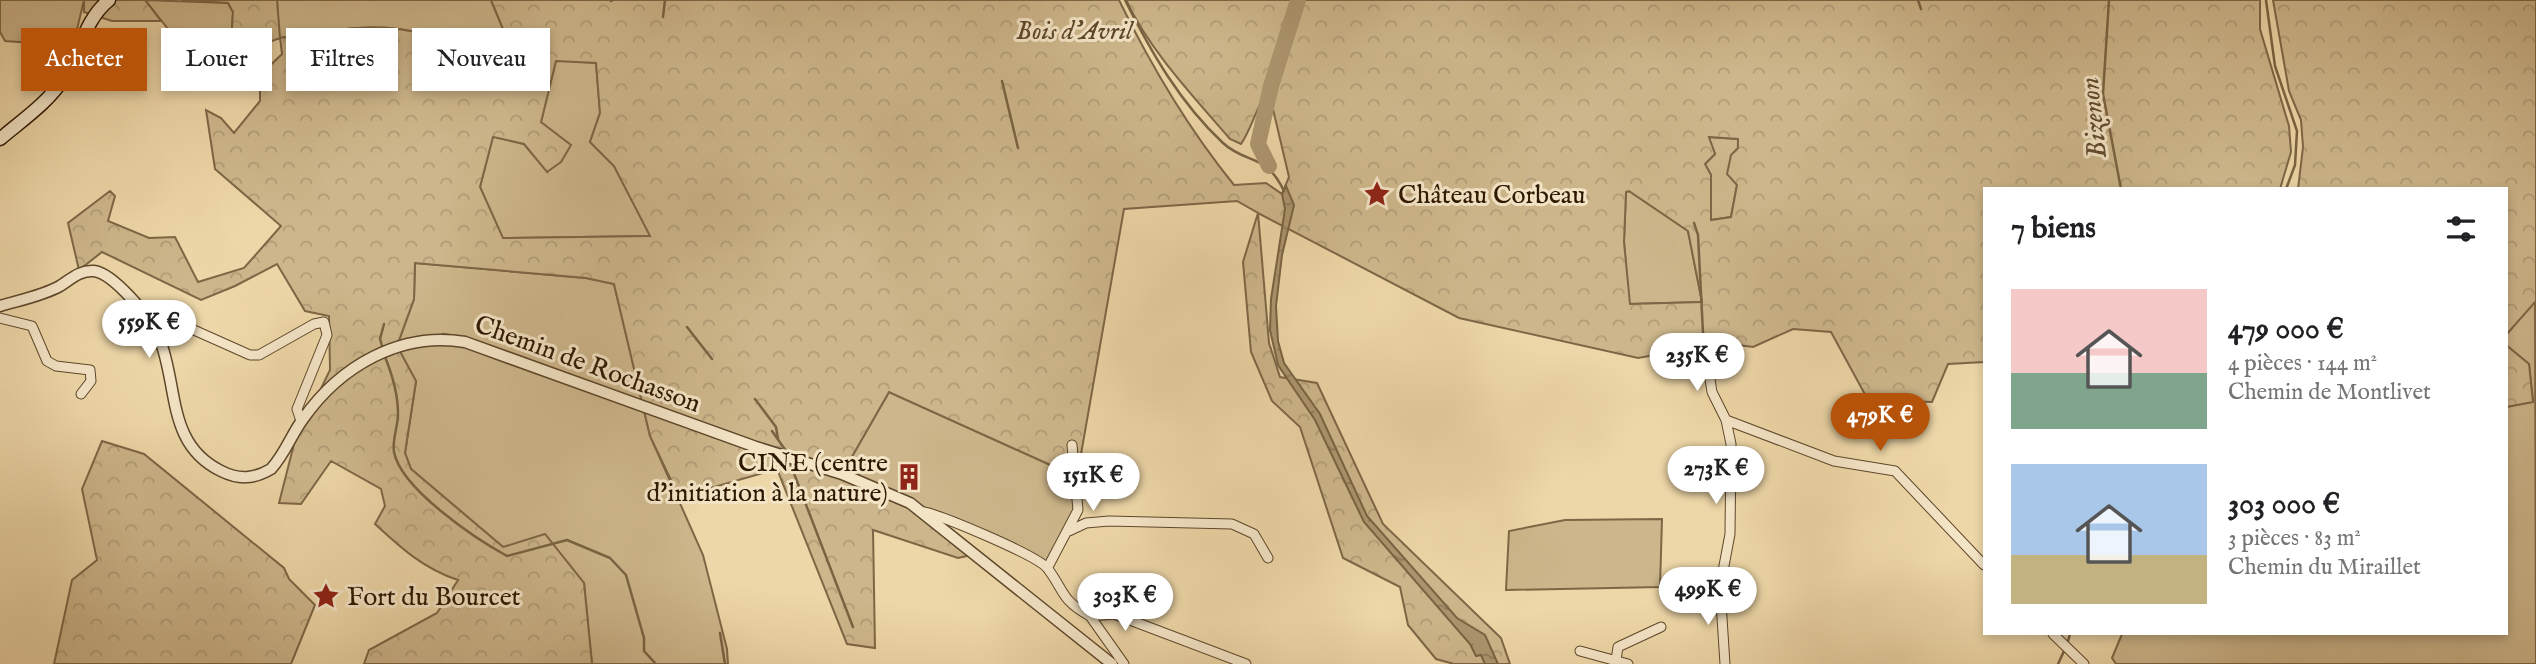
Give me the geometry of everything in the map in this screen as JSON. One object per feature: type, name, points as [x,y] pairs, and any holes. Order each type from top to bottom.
[{"type":"main road","points":[[0,139],[56,89],[71,66],[91,21],[109,0]]},
{"type":"street","name":"Chemin de Rochasson","points":[[0,306],[51,291],[88,271],[96,271],[111,279],[133,302],[160,339],[179,422],[192,452],[201,460],[233,476],[261,475],[279,461],[302,421],[328,390],[369,358],[415,341],[449,339],[505,354],[756,447],[878,488],[924,512],[1112,664]]},
{"type":"street","points":[[133,302],[250,355],[259,355],[314,324],[324,323],[327,335],[298,410],[302,421]]},
{"type":"street","points":[[0,318],[32,326],[42,354],[52,364],[90,370],[91,381],[81,394]]},
{"type":"street","points":[[1706,354],[1712,392],[1726,420],[1731,444],[1730,534],[1720,587],[1724,664]]},
{"type":"street","points":[[1726,420],[1834,461],[1895,471],[1983,564]]},
{"type":"street","points":[[1048,567],[1069,531],[1079,500],[1072,445]]},
{"type":"street","points":[[924,512],[947,517],[1048,567],[1061,593],[1090,616],[1124,664]]},
{"type":"street","points":[[1069,531],[1086,523],[1109,521],[1232,524],[1254,534],[1268,558]]},
{"type":"street","points":[[1090,616],[1114,614],[1246,664]]},
{"type":"street","points":[[1616,660],[1618,647],[1661,627]]},
{"type":"street","points":[[2054,635],[2084,664]]},
{"type":"street","points":[[1580,651],[1628,664]]},
{"type":"green space","points":[[0,0],[84,0],[77,28],[21,28],[21,42],[5,41],[0,32]]},
{"type":"green space","points":[[84,0],[145,0],[161,21],[112,21],[84,12]]},
{"type":"green space","points":[[145,0],[228,3],[233,12],[232,28],[167,28]]},
{"type":"green space","points":[[181,0],[277,0],[280,38],[272,41],[272,28],[232,28],[233,12],[228,3]]},
{"type":"green space","points":[[277,0],[491,0],[503,28],[412,28],[412,31],[398,28],[286,28],[286,37],[279,38]]},
{"type":"green space","name":"Bois d'Avril","points":[[491,0],[1119,0],[1171,96],[1234,185],[1266,183],[1282,194],[1289,177],[1272,105],[1277,82],[1265,96],[1241,144],[1230,139],[1160,55],[1126,0],[2260,0],[2260,29],[2289,126],[2291,152],[2281,187],[1983,187],[1983,362],[1948,364],[1932,402],[1868,400],[1831,332],[1793,329],[1753,347],[1723,343],[1638,358],[1459,318],[1237,201],[1124,209],[1077,477],[889,392],[842,474],[910,503],[976,554],[958,558],[873,530],[875,648],[847,644],[777,469],[679,497],[650,436],[614,284],[586,278],[415,263],[414,299],[397,346],[416,381],[405,453],[411,469],[503,547],[545,534],[584,583],[592,664],[364,664],[369,650],[437,613],[458,580],[424,564],[375,524],[385,506],[381,489],[331,461],[301,504],[279,503],[294,444],[330,370],[329,316],[305,311],[277,264],[201,300],[102,252],[79,270],[68,223],[110,191],[115,196],[108,221],[149,238],[175,237],[198,282],[244,268],[281,226],[215,169],[206,110],[221,118],[234,133],[260,101],[260,91],[272,91],[272,64],[282,54],[280,38],[286,37],[286,91],[398,91],[398,30],[412,31],[412,91],[549,91],[541,122],[571,145],[561,162],[547,172],[524,144],[493,137],[480,187],[503,238],[650,236],[614,166],[590,142],[600,113],[596,63],[556,61],[550,85],[550,28],[503,28]],"holes":[[[1709,137],[1738,139],[1738,148],[1731,155],[1727,174],[1737,185],[1731,217],[1711,220],[1711,175],[1705,164],[1715,154]],[[1629,191],[1688,231],[1702,302],[1630,304],[1624,242],[1626,192]]]},
{"type":"green space","points":[[2273,0],[2536,0],[2536,301],[2508,333],[2508,187],[2298,187],[2303,147],[2301,120],[2289,91]]},
{"type":"green space","points":[[556,60],[596,63],[600,113],[590,142],[614,166],[651,236],[502,238],[480,187],[493,136],[524,144],[547,171],[541,122]]},
{"type":"green space","points":[[1708,137],[1738,139],[1737,185],[1731,217],[1711,220],[1711,175],[1705,164],[1715,154]]},
{"type":"green space","points":[[1629,191],[1688,231],[1702,302],[1629,304],[1624,241],[1626,192]]},
{"type":"green space","points":[[1258,213],[1269,343],[1280,377],[1317,383],[1383,524],[1501,638],[1510,664],[1454,664],[1436,659],[1408,625],[1400,587],[1343,558],[1300,427],[1272,401],[1251,352],[1243,262]]},
{"type":"green space","points":[[415,263],[586,278],[614,284],[650,436],[703,555],[727,649],[728,664],[592,664],[584,583],[503,547],[411,469],[405,453],[416,382],[397,346],[414,299]]},
{"type":"green space","points":[[2535,299],[2536,664],[2116,664],[2112,658],[2122,635],[2508,635],[2508,407],[2533,402],[2529,364],[2508,347],[2508,333]]},
{"type":"green space","points":[[2508,347],[2529,364],[2533,402],[2508,407]]},
{"type":"green space","points":[[889,392],[1077,477],[1079,500],[1048,567],[842,474]]},
{"type":"green space","points":[[102,441],[144,454],[284,568],[289,579],[315,605],[291,664],[54,664],[72,580],[97,560],[82,489]]},
{"type":"green space","points":[[1662,519],[1660,587],[1506,590],[1509,531],[1565,520]]},
{"type":"water","points":[[1286,186],[1294,205],[1282,255],[1276,306],[1278,341],[1284,363],[1320,414],[1367,516],[1457,618],[1485,635],[1498,664],[1485,664],[1481,655],[1476,656],[1470,644],[1364,522],[1315,420],[1278,365],[1270,330],[1271,299],[1285,209],[1282,194]]},
{"type":"waterway","points":[[663,17],[665,0]]},
{"type":"waterway","points":[[1125,0],[1156,58],[1193,111],[1232,150],[1270,170],[1284,191]]},
{"type":"waterway","points":[[1269,166],[1258,144],[1271,86],[1298,0]]},
{"type":"waterway","points":[[1918,0],[1921,9]]},
{"type":"waterway","name":"Bizenon","points":[[2109,0],[2103,94],[2121,187]]},
{"type":"waterway","points":[[2266,0],[2275,66],[2297,131],[2295,165],[2287,187]]},
{"type":"waterway","points":[[1002,81],[1018,148]]},
{"type":"waterway","points":[[1694,223],[1698,235],[1704,352]]},
{"type":"waterway","points":[[382,346],[380,339],[384,324]]},
{"type":"waterway","points":[[687,327],[712,359]]},
{"type":"waterway","points":[[443,334],[460,337]]},
{"type":"waterway","points":[[385,357],[398,407],[394,452],[410,481],[442,512],[507,556],[567,540],[610,558],[626,575],[644,638],[644,651],[656,664]]},
{"type":"waterway","points":[[755,399],[776,427],[778,439]]},
{"type":"waterway","points":[[772,431],[786,451]]},
{"type":"waterway","points":[[790,463],[853,627]]},
{"type":"waterway","points":[[720,633],[725,664]]},
{"type":"waterway","points":[[2068,641],[2070,635]]},
{"type":"waterway","points":[[2058,664],[2065,649]]},
{"type":"place","name":"Château Corbeau","points":[[1377,194]]},
{"type":"place","name":"CINE (centre d'initiation à la nature)","points":[[909,477]]},
{"type":"place","name":"Fort du Bourcet","points":[[326,596]]}]
